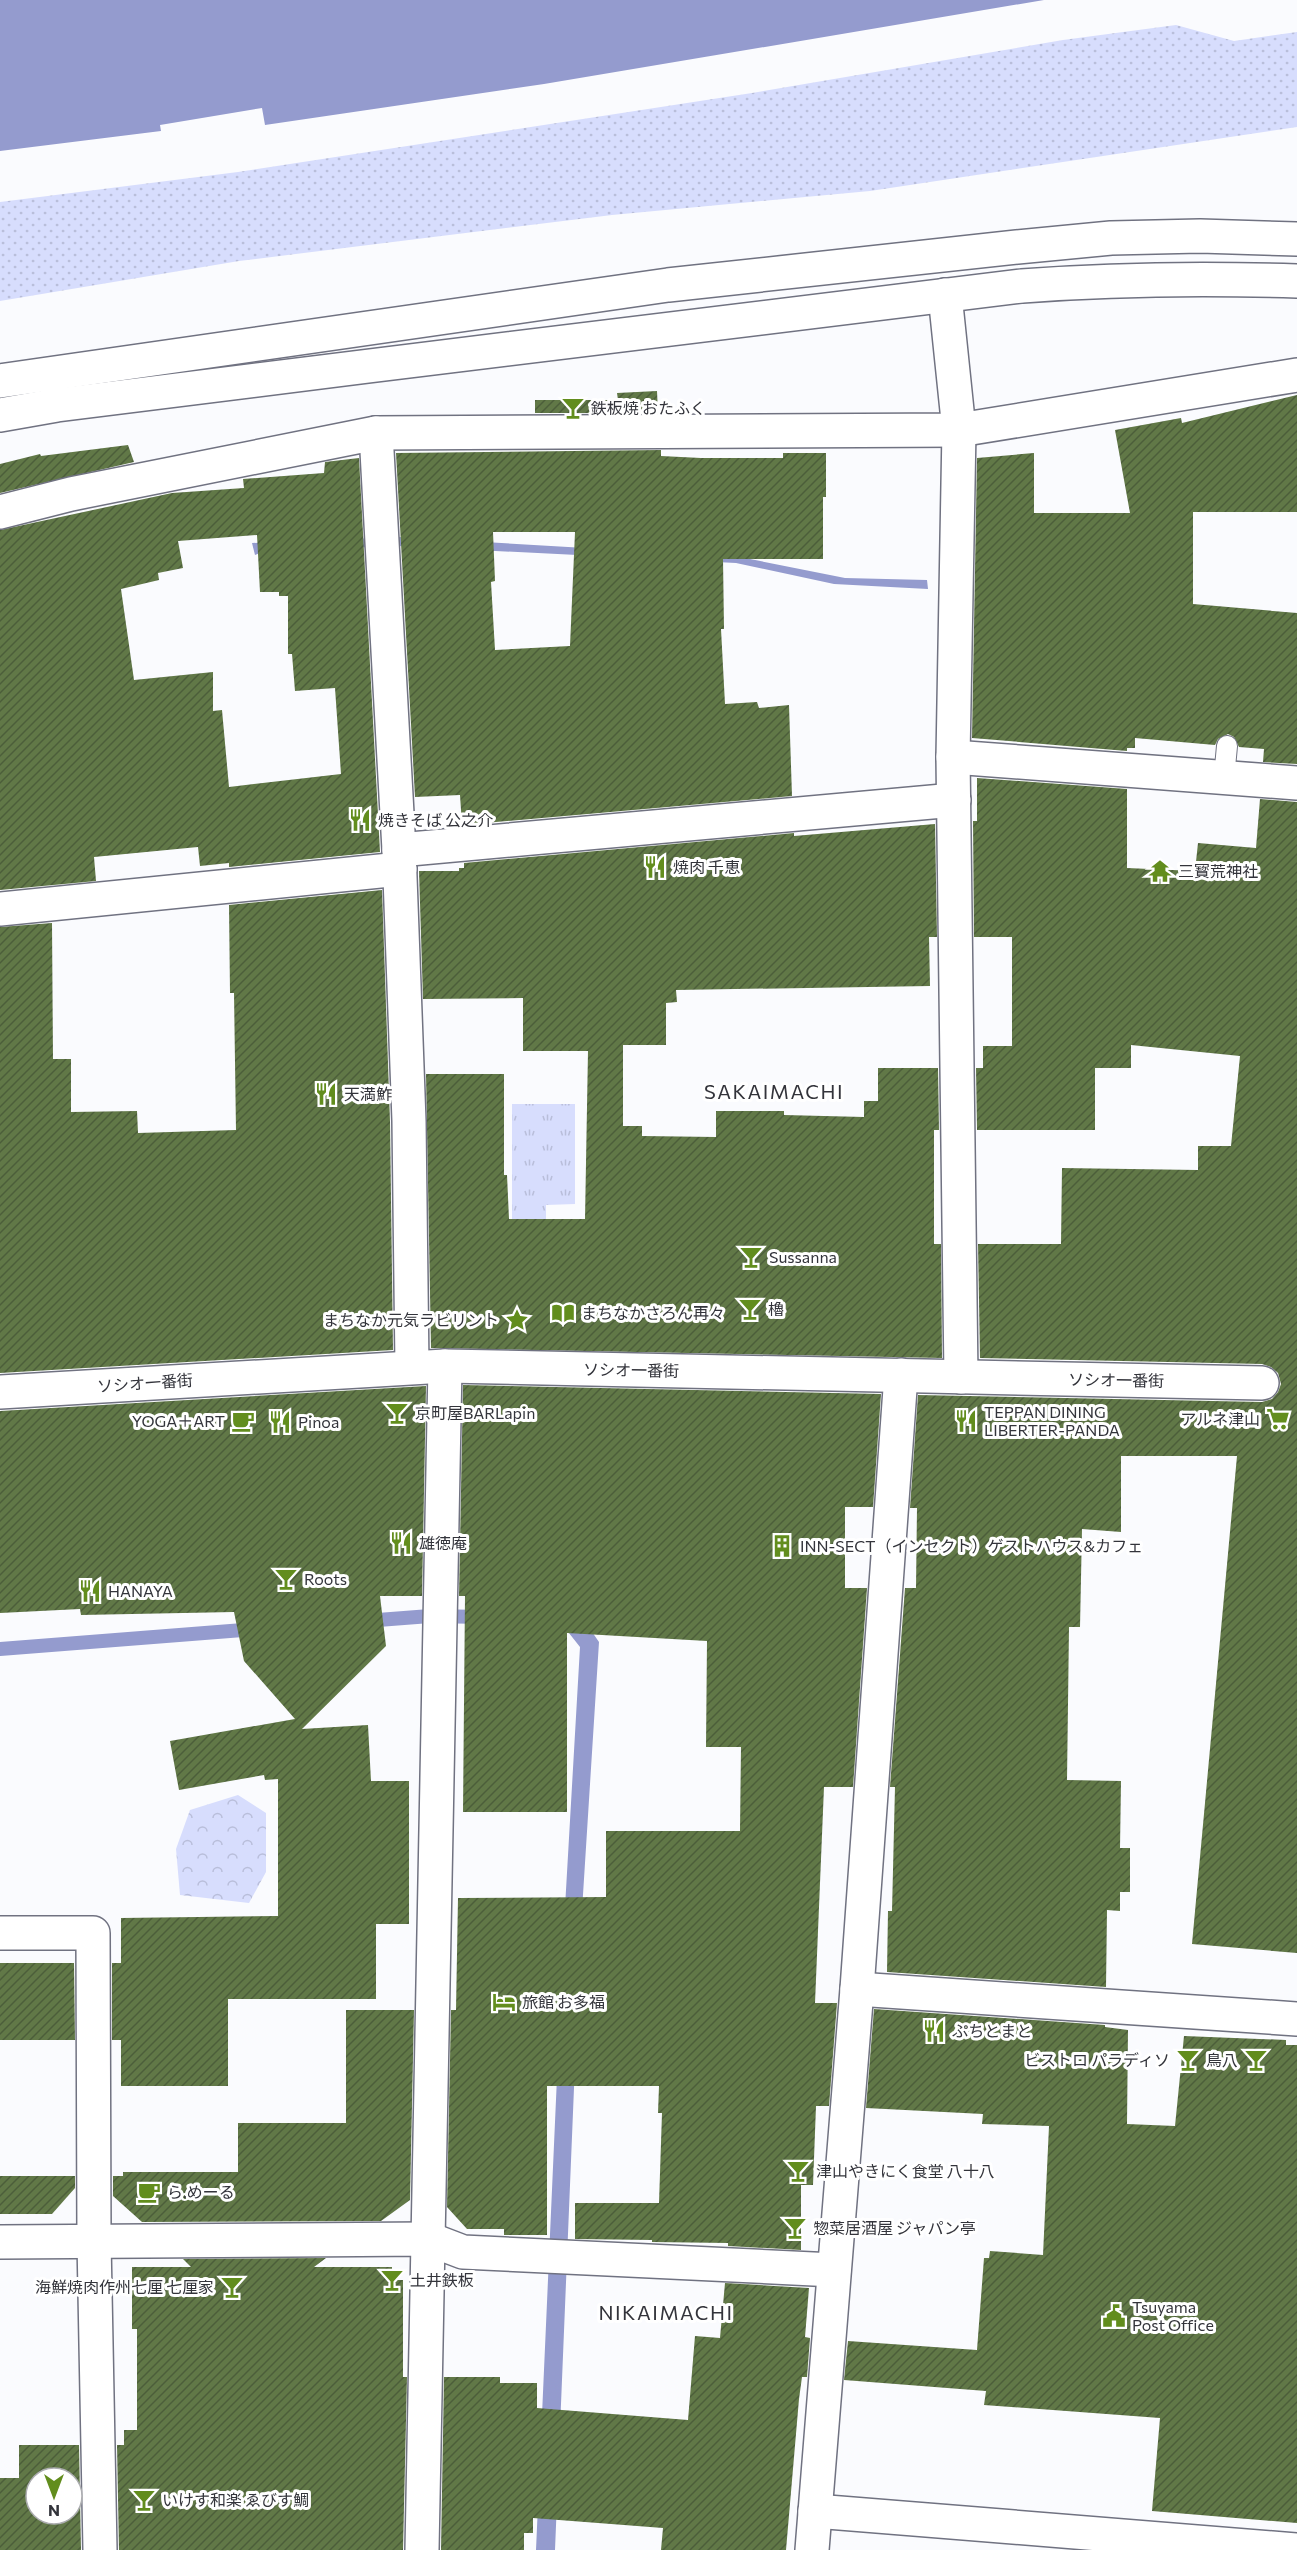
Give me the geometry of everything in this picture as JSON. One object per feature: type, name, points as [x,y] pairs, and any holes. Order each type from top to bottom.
[{"type":"street","points":[[0,381],[668,285],[1111,238],[1200,236],[1297,239]]},
{"type":"street","points":[[0,415],[80,402],[945,295],[1105,280],[1199,278],[1297,281]]},
{"type":"street","points":[[945,295],[959,429],[953,758],[961,1377]]},
{"type":"street","points":[[0,512],[71,494],[376,433],[959,429],[1297,375]]},
{"type":"street","points":[[376,433],[399,859],[409,1121],[412,1366]]},
{"type":"street","points":[[953,758],[1297,783]]},
{"type":"street","points":[[0,909],[399,859],[954,800]]},
{"type":"street","name":"ソシオ一番街","points":[[0,1392],[412,1366],[1262,1383]]},
{"type":"street","points":[[422,2550],[445,1366]]},
{"type":"street","points":[[812,2550],[857,1989],[901,1376]]},
{"type":"street","points":[[0,1933],[93,1932],[94,2241],[100,2550]]},
{"type":"street","points":[[857,1989],[1297,2019]]},
{"type":"street","points":[[0,2242],[429,2239],[463,2252],[834,2270]]},
{"type":"street","points":[[815,2511],[1297,2550]]},
{"type":"lane","points":[[1224,778],[1227,746]]},
{"type":"green space","points":[[1176,25],[1234,41],[1297,32],[1297,127],[870,191],[612,215],[239,261],[0,301],[0,202],[238,172],[752,93],[1063,40]]},
{"type":"green space","points":[[512,1104],[575,1104],[575,1204],[546,1205],[546,1332],[512,1332]]},
{"type":"green space","points":[[238,1795],[266,1813],[266,1872],[249,1903],[180,1895],[176,1849],[190,1810]]},
{"type":"water","points":[[0,0],[1044,0],[544,84],[265,125],[262,108],[160,125],[161,131],[0,151]]},
{"type":"water","points":[[399,537],[740,557],[845,578],[927,580],[928,589],[834,584],[736,563],[398,546],[265,551],[255,555],[252,543]]},
{"type":"water","points":[[581,1616],[599,1642],[580,1942],[555,2550],[536,2550],[563,1942],[580,1647],[565,1628]]},
{"type":"building","points":[[657,391],[658,413],[535,413],[535,400],[618,400],[617,393]]},
{"type":"building","points":[[1297,395],[1297,512],[1193,512],[1193,604],[1297,613],[1297,764],[1263,762],[1264,749],[1239,747],[1234,737],[1228,734],[1218,739],[1215,745],[1135,738],[1135,748],[1127,748],[1127,751],[972,738],[977,458],[1034,453],[1034,513],[1130,513],[1115,430],[1181,418],[1182,423]]},
{"type":"building","points":[[128,445],[134,462],[0,493],[0,464],[40,454],[41,456]]},
{"type":"building","points":[[661,450],[661,456],[783,458],[783,453],[826,453],[823,559],[723,559],[724,629],[721,629],[725,704],[757,702],[759,708],[789,705],[792,796],[462,825],[460,795],[415,797],[396,453]],"holes":[[[493,532],[575,532],[570,646],[495,650],[491,582],[495,581]]]},
{"type":"building","points":[[359,458],[380,852],[229,867],[229,863],[200,866],[198,847],[94,857],[96,881],[0,890],[0,530],[172,493],[244,488],[243,479],[324,473],[325,462]],"holes":[[[257,535],[260,592],[279,592],[279,596],[288,596],[288,654],[292,654],[295,691],[335,688],[341,774],[229,787],[222,710],[213,711],[213,672],[134,680],[121,589],[159,580],[158,573],[183,568],[178,541]]]},
{"type":"building","points":[[977,778],[1127,789],[1127,868],[1195,871],[1198,843],[1256,848],[1260,799],[1297,802],[1297,1953],[1192,1944],[1237,1456],[1121,1456],[1121,1532],[1082,1529],[1080,1627],[1069,1627],[1067,1780],[1121,1781],[1120,1848],[1130,1848],[1130,1892],[1120,1892],[1120,1911],[1107,1910],[1106,1987],[887,1972],[888,1911],[892,1911],[895,1787],[890,1787],[905,1588],[916,1588],[917,1508],[910,1508],[918,1395],[1262,1402],[1272,1399],[1281,1384],[1278,1373],[1262,1364],[980,1358],[978,1244],[1061,1244],[1062,1168],[1198,1170],[1198,1146],[1231,1146],[1240,1056],[1131,1045],[1131,1068],[1095,1068],[1095,1130],[977,1130],[976,1068],[983,1068],[983,1046],[1012,1046],[1012,937],[974,937],[973,821],[977,821]]},
{"type":"building","points":[[935,824],[937,937],[929,937],[930,986],[676,990],[677,1002],[666,1003],[666,1045],[623,1045],[623,1126],[642,1126],[642,1136],[716,1137],[716,1111],[784,1111],[784,1115],[864,1117],[864,1101],[878,1101],[878,1068],[938,1068],[939,1130],[934,1130],[934,1244],[941,1244],[942,1358],[431,1348],[426,1074],[504,1074],[504,1175],[507,1175],[509,1219],[585,1219],[588,1051],[523,1051],[523,998],[423,999],[419,871],[459,871],[459,868],[464,868],[464,863],[794,833],[794,836]]},
{"type":"building","points":[[382,890],[390,1121],[393,1350],[0,1373],[0,927],[52,923],[53,1059],[71,1059],[71,1112],[137,1111],[138,1133],[236,1130],[234,993],[230,993],[229,905]]},
{"type":"building","points":[[463,1385],[881,1394],[873,1507],[845,1507],[845,1588],[867,1588],[853,1787],[824,1787],[815,2003],[837,2003],[829,2106],[816,2106],[813,2185],[801,2185],[801,2250],[728,2246],[728,2243],[575,2239],[575,2203],[659,2203],[662,2113],[658,2113],[659,2086],[547,2086],[547,2235],[504,2235],[504,2229],[467,2229],[447,2207],[451,2010],[456,2010],[458,1898],[606,1897],[606,1831],[740,1831],[741,1747],[706,1747],[707,1641],[567,1633],[567,1812],[463,1812],[465,1596],[459,1596]]},
{"type":"building","points":[[426,1386],[422,1596],[380,1596],[386,1646],[302,1729],[368,1725],[371,1781],[409,1781],[409,1924],[376,1924],[376,1999],[228,1999],[228,2086],[121,2086],[121,2040],[112,2040],[112,1963],[121,1963],[121,1918],[278,1916],[278,1779],[265,1780],[264,1775],[179,1790],[170,1741],[295,1719],[244,1661],[234,1612],[81,1615],[80,1609],[0,1613],[0,1411]]},
{"type":"building","points":[[0,1963],[74,1963],[75,2040],[0,2040]]},
{"type":"building","points":[[874,2009],[1105,2025],[1105,2027],[1128,2030],[1127,2124],[1175,2126],[1184,2036],[1286,2040],[1286,2045],[1297,2045],[1297,2523],[1152,2511],[1160,2418],[984,2405],[986,2391],[844,2380],[848,2341],[977,2350],[984,2258],[989,2258],[990,2251],[1043,2255],[1049,2126],[982,2124],[983,2114],[866,2108]]},
{"type":"building","points":[[346,2010],[414,2010],[410,2200],[381,2221],[142,2222],[113,2196],[113,2176],[123,2176],[123,2172],[238,2172],[238,2123],[346,2123]]},
{"type":"building","points":[[0,2176],[75,2176],[75,2188],[52,2214],[0,2214]]},
{"type":"building","points":[[326,2258],[314,2267],[392,2267],[392,2280],[403,2280],[403,2377],[407,2377],[403,2550],[119,2550],[117,2445],[124,2445],[124,2430],[137,2430],[137,2329],[132,2329],[132,2267],[191,2267],[183,2259]]},
{"type":"building","points":[[725,2283],[809,2288],[805,2337],[810,2338],[807,2377],[802,2377],[799,2399],[786,2550],[661,2550],[663,2528],[533,2518],[533,2533],[524,2533],[524,2550],[441,2550],[444,2377],[500,2377],[500,2383],[537,2383],[537,2408],[688,2420],[695,2336],[720,2338]]},
{"type":"building","points":[[19,2445],[79,2445],[79,2466],[24,2466],[24,2526],[81,2526],[81,2550],[0,2550],[0,2478],[19,2478]]},
{"type":"waterway","points":[[365,1621],[430,1616],[483,1617]]},
{"type":"waterway","points":[[0,1649],[256,1629]]},
{"type":"place","name":"鉄板焼 おたふく","points":[[573,408]]},
{"type":"place","name":"焼きそば 公之介","points":[[360,820]]},
{"type":"place","name":"焼肉 千恵","points":[[655,867]]},
{"type":"place","name":"三寳荒神社","points":[[1160,871]]},
{"type":"place","name":"天満鮓","points":[[326,1094]]},
{"type":"place","name":"Sussanna","points":[[751,1257]]},
{"type":"place","name":"櫓","points":[[750,1309]]},
{"type":"place","name":"まちなかさろん再々","points":[[563,1313]]},
{"type":"place","name":"まちなか元気ラビリント","points":[[517,1320]]},
{"type":"place","name":"京町屋BARLapin","points":[[397,1413]]},
{"type":"place","name":"アルネ津山","points":[[1278,1419]]},
{"type":"place","name":"YOGA＋ART","points":[[243,1421]]},
{"type":"place","name":"TEPPAN DINING LIBERTER-PANDA","points":[[966,1421]]},
{"type":"place","name":"Pinoa","points":[[280,1422]]},
{"type":"place","name":"雄徳庵","points":[[401,1543]]},
{"type":"place","name":"INN-SECT（インセクト）ゲストハウス&カフェ","points":[[782,1546]]},
{"type":"place","name":"Roots","points":[[286,1579]]},
{"type":"place","name":"HANAYA","points":[[90,1591]]},
{"type":"place","name":"旅館 お多福","points":[[504,2002]]},
{"type":"place","name":"ぷちとまと","points":[[934,2031]]},
{"type":"place","name":"ビストロ パラディソ","points":[[1188,2060]]},
{"type":"place","name":"鳥八","points":[[1256,2060]]},
{"type":"place","name":"津山やきにく食堂 八十八","points":[[798,2171]]},
{"type":"place","name":"ら.めーる","points":[[149,2192]]},
{"type":"place","name":"惣菜居酒屋 ジャパン亭","points":[[795,2228]]},
{"type":"place","name":"土井鉄板","points":[[392,2280]]},
{"type":"place","name":"海鮮焼肉作州七厘 七厘家","points":[[232,2287]]},
{"type":"place","name":"Tsuyama Post Office","points":[[1114,2316]]},
{"type":"place","name":"いけす和楽 ゑびす鯛","points":[[144,2500]]},
{"type":"district","name":"SAKAIMACHI","points":[[774,1092]]},
{"type":"district","name":"NIKAIMACHI","points":[[666,2313]]}]
